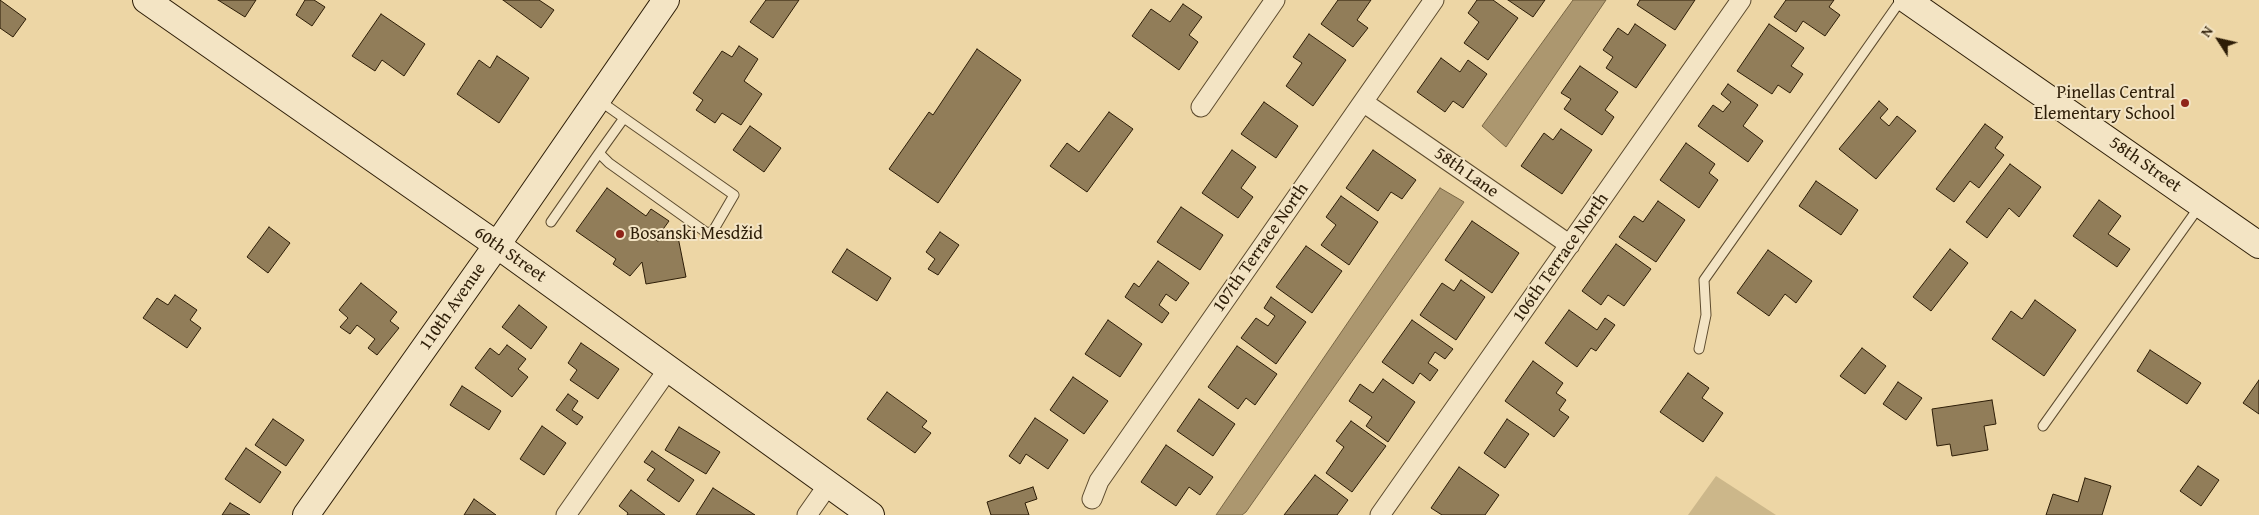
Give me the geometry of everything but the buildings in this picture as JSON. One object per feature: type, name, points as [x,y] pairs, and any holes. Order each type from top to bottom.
[{"type":"street","name":"110th Avenue","points":[[306,515],[497,245],[666,0]]},
{"type":"street","points":[[1201,107],[1274,0]]},
{"type":"street","name":"107th Terrace North","points":[[1092,499],[1099,481],[1434,0]]},
{"type":"street","name":"106th Terrace North","points":[[1380,515],[1741,0]]},
{"type":"street","name":"58th Street","points":[[1907,0],[2259,245]]},
{"type":"street","name":"60th Street","points":[[163,5],[871,515]]},
{"type":"street","name":"58th Lane","points":[[1363,102],[1570,245]]},
{"type":"street","points":[[566,515],[668,368]]},
{"type":"street","points":[[807,515],[828,485]]},
{"type":"lane","points":[[1698,350],[1706,315],[1704,280],[1902,0]]},
{"type":"lane","points":[[598,99],[734,195],[714,231],[707,233],[599,153]]},
{"type":"lane","points":[[551,222],[624,118]]},
{"type":"lane","points":[[2043,426],[2201,204]]},
{"type":"shaded area","points":[[1573,0],[1606,0],[1506,147],[1482,126]]},
{"type":"shaded area","points":[[1440,188],[1464,202],[1246,512],[1242,515],[1216,515]]},
{"type":"shaded area","points":[[1716,476],[1776,515],[1688,515]]},
{"type":"place","name":"Pinellas Central Elementary School","points":[[2185,103]]},
{"type":"place","name":"Bosanski Mesdžid","points":[[620,234]]}]
